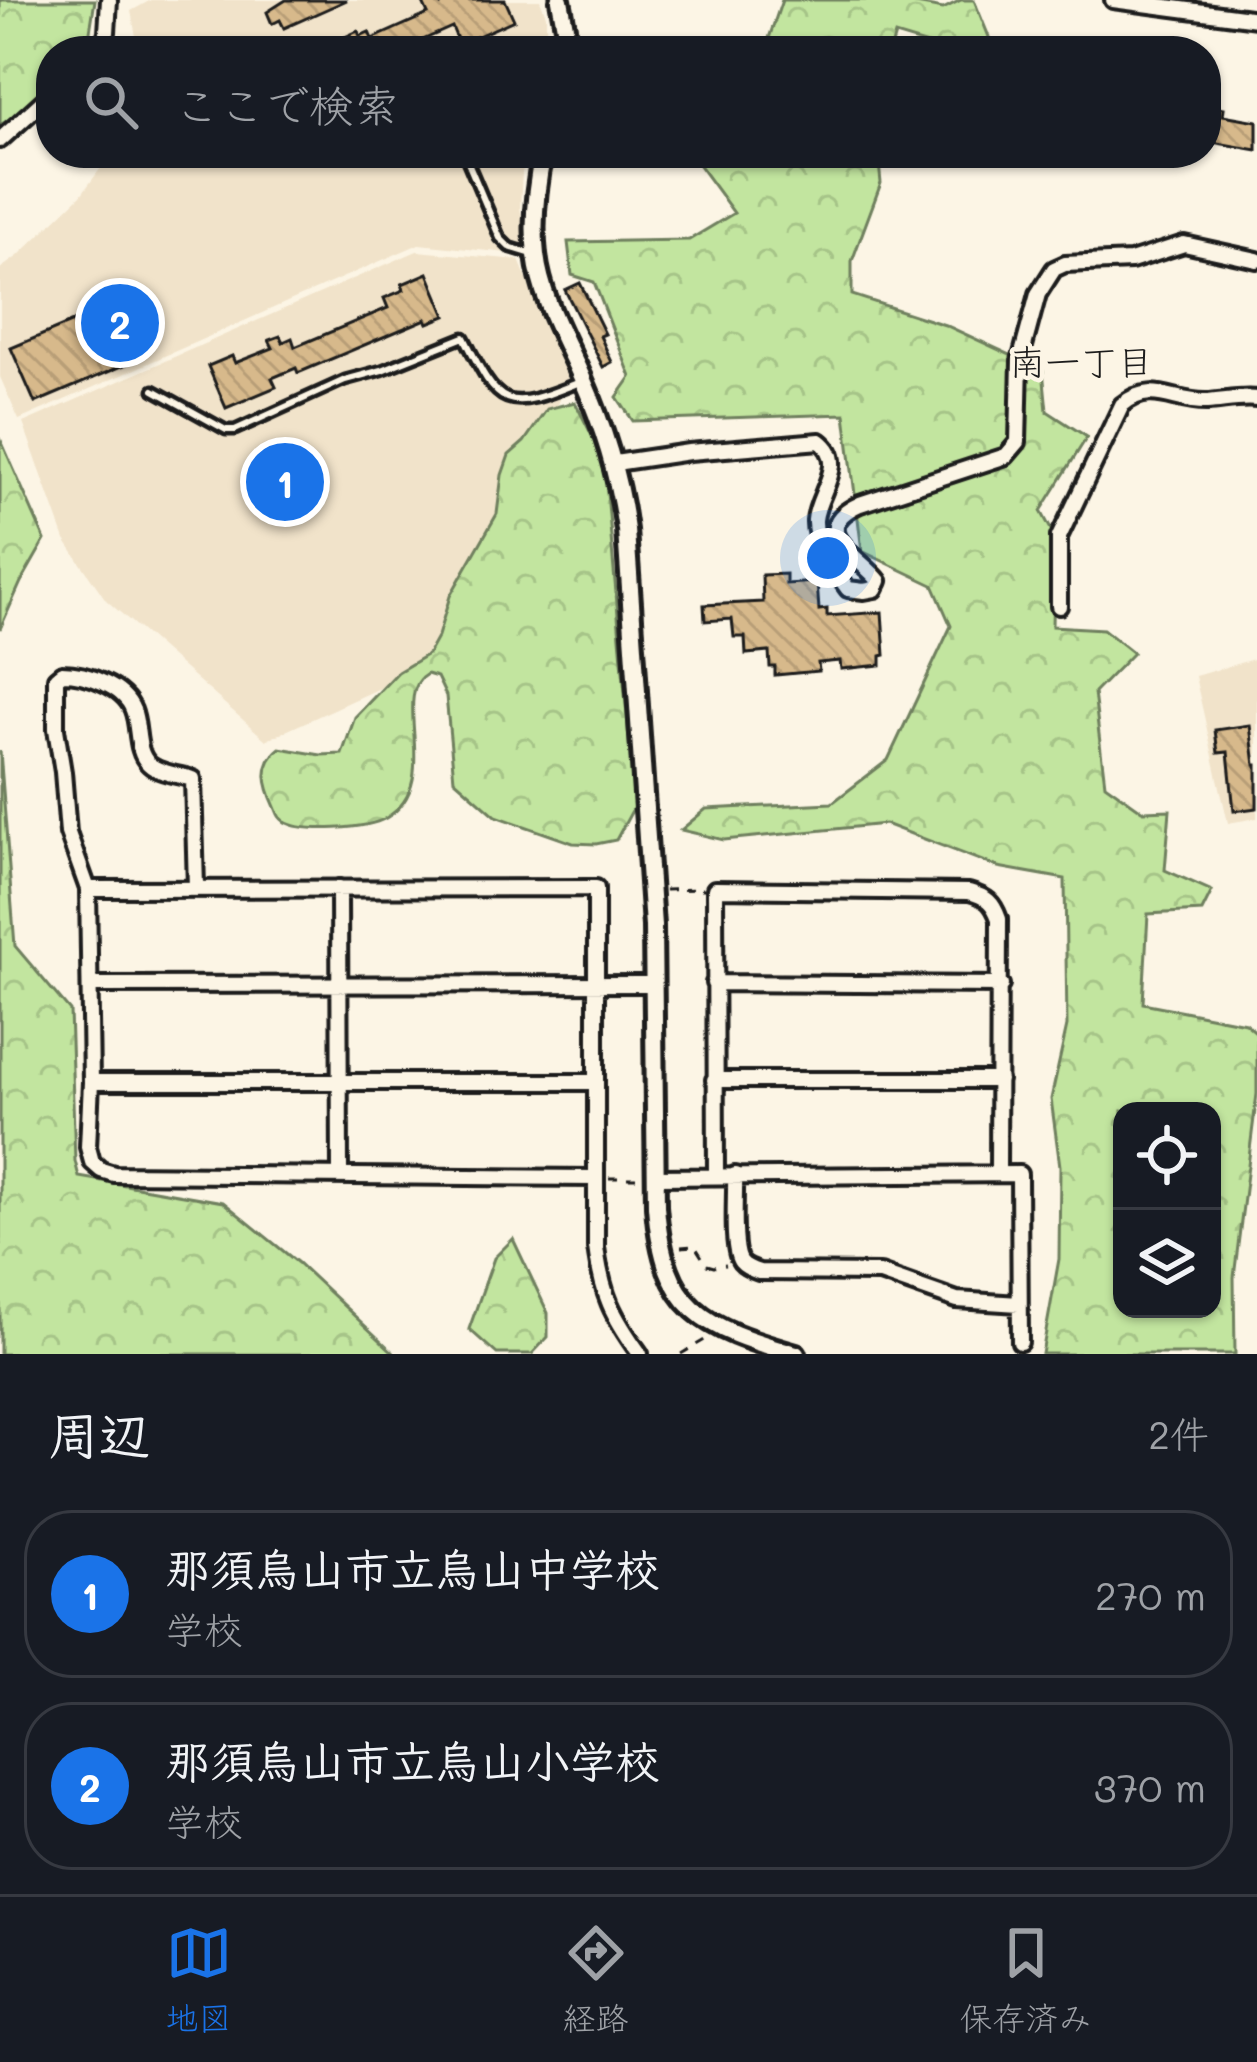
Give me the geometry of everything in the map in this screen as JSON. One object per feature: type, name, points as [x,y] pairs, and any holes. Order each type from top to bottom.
[{"type":"street","points":[[105,36],[109,0]]},
{"type":"street","points":[[560,0],[565,36]]},
{"type":"street","points":[[1113,0],[1257,20]]},
{"type":"street","points":[[0,140],[36,108]]},
{"type":"street","points":[[541,168],[536,255],[548,299],[615,464],[626,530],[652,890],[661,1250],[671,1281],[696,1313],[720,1330],[796,1354]]},
{"type":"street","points":[[615,464],[689,452],[820,441],[833,460],[815,517],[820,544],[848,589],[875,589],[879,581],[875,574],[842,544],[838,518],[860,505],[1006,456],[1018,442],[1020,361],[1038,294],[1054,269],[1065,264],[1131,261],[1184,244],[1257,260]]},
{"type":"street","points":[[1059,606],[1059,537],[1122,405],[1135,394],[1153,392],[1202,402],[1257,399]]},
{"type":"street","points":[[196,888],[193,779],[152,768],[142,755],[133,706],[115,689],[80,673],[62,673],[56,678],[56,729],[68,833],[88,889],[88,1148],[100,1170],[114,1174],[595,1178]]},
{"type":"street","points":[[339,888],[340,1175]]},
{"type":"street","points":[[88,889],[596,888],[596,1247],[604,1296],[640,1354]]},
{"type":"street","points":[[716,1175],[715,889],[985,896],[999,920],[998,1173]]},
{"type":"street","points":[[714,982],[1000,985]]},
{"type":"street","points":[[90,985],[654,984]]},
{"type":"street","points":[[714,1080],[999,1080]]},
{"type":"street","points":[[91,1082],[596,1082]]},
{"type":"street","points":[[656,1177],[1019,1174],[1020,1342]]},
{"type":"street","points":[[735,1175],[736,1248],[740,1261],[758,1272],[880,1273],[957,1300],[1019,1304]]},
{"type":"lane","points":[[470,168],[500,238],[509,247],[536,255]]},
{"type":"lane","points":[[154,390],[226,430],[235,430],[345,380],[464,338],[487,382],[507,400],[539,399],[584,381]]},
{"type":"path","points":[[652,890],[715,889]]},
{"type":"path","points":[[595,1178],[656,1177]]},
{"type":"path","points":[[661,1250],[695,1246],[706,1264],[714,1267],[740,1261]]},
{"type":"path","points":[[680,1354],[720,1330]]},
{"type":"shaded area","points":[[151,0],[540,0],[546,36],[136,36],[131,11]]},
{"type":"shaded area","points":[[101,168],[523,168],[520,206],[525,243],[508,253],[419,244],[19,420],[0,377],[0,269],[81,195]]},
{"type":"shaded area","points":[[417,251],[519,260],[568,378],[498,554],[422,669],[266,740],[106,600],[65,540],[23,423]]},
{"type":"shaded area","points":[[1257,658],[1257,818],[1228,823],[1195,676]]},
{"type":"green space","points":[[0,0],[95,0],[89,36],[36,36],[36,95],[0,125]]},
{"type":"green space","points":[[782,0],[894,0],[943,9],[961,0],[974,0],[989,36],[895,35],[770,36]]},
{"type":"green space","points":[[701,168],[880,168],[881,183],[852,261],[852,295],[945,325],[1043,370],[1047,411],[1087,437],[1041,511],[1054,535],[1052,626],[1103,629],[1133,653],[1094,693],[1105,784],[1143,811],[1170,810],[1165,870],[1212,891],[1202,911],[1148,914],[1143,1003],[1245,1023],[1257,1033],[1257,1094],[1234,1277],[1235,1354],[1042,1354],[1059,1259],[1060,1166],[1051,1099],[1067,1026],[1065,879],[998,867],[885,824],[724,840],[681,830],[706,809],[832,803],[888,760],[951,626],[933,585],[862,551],[845,414],[633,421],[617,397],[631,377],[594,282],[572,275],[568,242],[689,240],[734,213]]},
{"type":"green space","points":[[575,402],[604,459],[635,805],[616,840],[573,843],[496,816],[454,779],[446,696],[437,677],[427,674],[413,700],[415,763],[403,803],[386,818],[365,825],[320,828],[285,822],[267,783],[273,755],[280,748],[342,754],[355,717],[398,672],[428,654],[450,596],[497,514],[509,455],[547,409]]},
{"type":"green space","points":[[0,438],[45,540],[0,629]]},
{"type":"green space","points":[[0,751],[15,946],[70,1011],[79,1177],[223,1202],[298,1263],[395,1354],[0,1354]]},
{"type":"green space","points":[[513,1239],[548,1313],[548,1337],[532,1354],[497,1354],[469,1329],[494,1258]]},
{"type":"building","points":[[286,0],[347,0],[284,28],[280,20],[272,24],[267,12]]},
{"type":"building","points":[[505,0],[514,20],[478,36],[456,36],[452,27],[432,36],[379,36],[428,14],[423,3]]},
{"type":"building","points":[[1221,108],[1223,115],[1257,121],[1257,150],[1221,144]]},
{"type":"building","points":[[428,273],[446,316],[428,323],[426,319],[298,373],[296,368],[272,378],[276,387],[226,408],[208,366],[232,356],[235,363],[273,348],[269,340],[280,336],[283,342],[292,338],[295,347],[388,308],[384,298]]},
{"type":"building","points":[[580,283],[605,334],[600,336],[612,362],[603,367],[565,290]]},
{"type":"building","points":[[118,303],[141,358],[35,403],[11,348]]},
{"type":"building","points":[[786,574],[786,584],[817,582],[819,610],[827,609],[827,616],[882,612],[885,655],[881,665],[841,669],[840,661],[818,663],[819,671],[775,675],[769,652],[746,654],[745,637],[734,637],[732,619],[705,621],[704,605],[763,602],[762,575]]},
{"type":"building","points":[[1250,725],[1257,765],[1257,808],[1234,811],[1228,752],[1218,753],[1215,730]]},
{"type":"place","name":"那須烏山市立烏山小学校","points":[[120,323]]},
{"type":"place","name":"那須烏山市立烏山中学校","points":[[285,482]]},
{"type":"district","name":"南一丁目","points":[[1081,362]]}]
